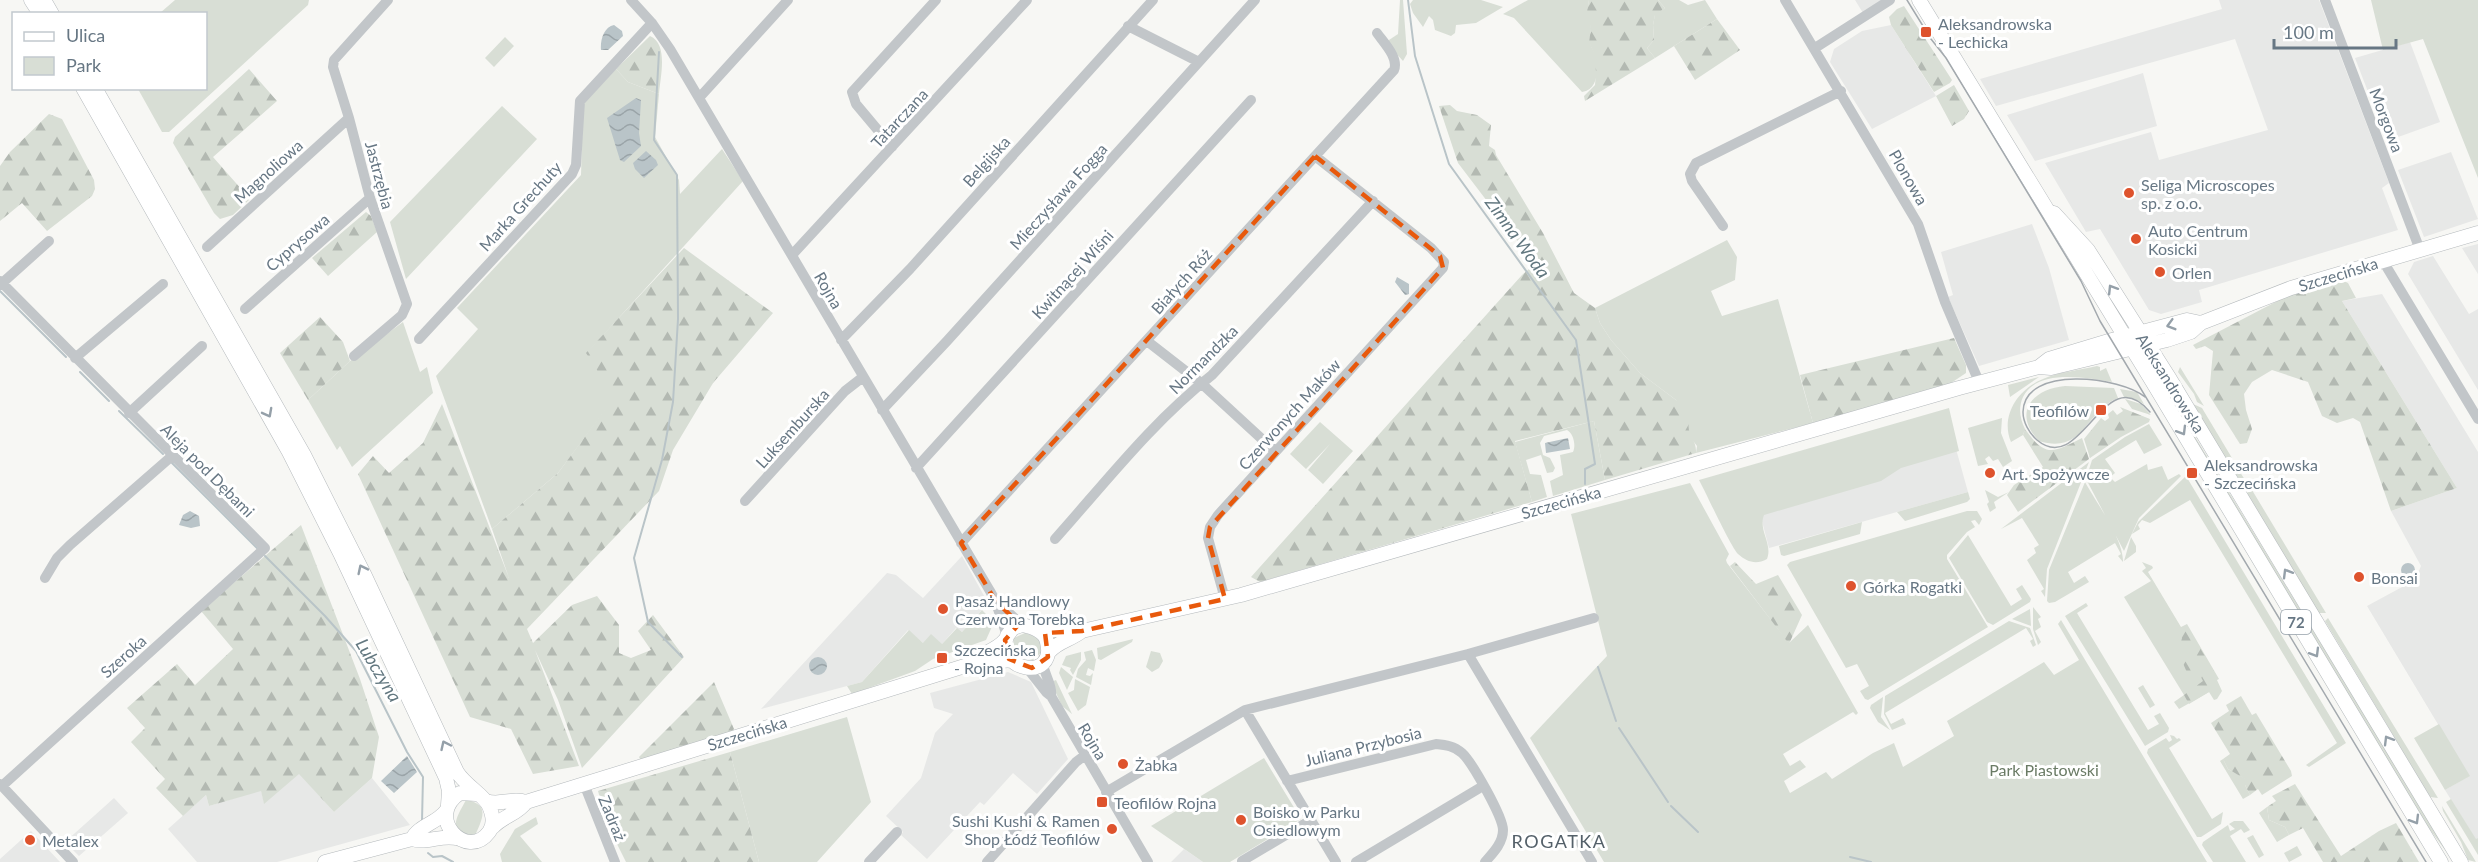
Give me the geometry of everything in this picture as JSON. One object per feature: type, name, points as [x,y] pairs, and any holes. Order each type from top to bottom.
[{"type":"main road","name":"Aleksandrowska","points":[[1918,0],[2132,349],[2441,862]]},
{"type":"main road","points":[[84,90],[237,358],[315,503],[446,778],[449,791],[447,808],[449,829],[455,838],[464,844],[478,843],[493,826],[492,815],[481,797],[458,771],[365,576],[293,436],[96,90]]},
{"type":"main road","name":"Aleksandrowska","points":[[2034,191],[2088,250],[2461,862]]},
{"type":"main road","name":"Szczecińska","points":[[1041,632],[1069,628],[1082,631],[1225,599],[1979,382],[2039,367],[2051,368],[2148,345],[2191,332],[2201,322],[2291,288],[2478,233]]},
{"type":"main road","name":"Szczecińska","points":[[2039,367],[2049,359],[2124,336],[2187,320],[2201,322]]},
{"type":"main road","points":[[1022,625],[1041,632],[1047,639],[1046,658],[1036,667],[1027,668],[1012,661],[1008,655],[1006,638],[1013,628],[1022,625]]},
{"type":"main road","name":"Szczecińska","points":[[1046,658],[1057,644],[1072,639],[1082,631]]},
{"type":"main road","name":"Szczecińska","points":[[968,665],[976,656],[995,649],[1006,638]]},
{"type":"main road","name":"Szczecińska","points":[[481,797],[496,804],[516,799],[526,802],[968,665],[980,667],[1001,661],[1012,661]]},
{"type":"main road","points":[[412,839],[418,830],[436,822],[460,793],[481,797]]},
{"type":"main road","name":"Szczecińska","points":[[493,826],[505,816],[520,810],[526,802]]},
{"type":"main road","points":[[325,862],[412,839],[423,841],[441,836],[455,838]]},
{"type":"street","name":"Jastrzębia","points":[[354,356],[402,315],[407,304],[370,198],[333,67],[333,60],[388,0]]},
{"type":"street","name":"Rojna","points":[[631,0],[652,23],[699,98],[995,600],[1006,638]]},
{"type":"street","points":[[699,98],[788,0]]},
{"type":"street","points":[[892,147],[856,104],[852,93],[936,0]]},
{"type":"street","name":"Tatarczana","points":[[792,255],[1027,0]]},
{"type":"street","name":"Belgijska","points":[[841,340],[910,269],[1153,0]]},
{"type":"street","name":"Mieczysława Fogga","points":[[882,410],[1255,0]]},
{"type":"street","name":"Plonowa","points":[[1785,0],[1918,224],[1945,302],[1979,382]]},
{"type":"street","points":[[1815,48],[1890,0]]},
{"type":"street","name":"Morgowa","points":[[2325,0],[2420,250]]},
{"type":"street","name":"Marka Grechuty","points":[[419,339],[572,174],[576,165],[580,101],[652,23]]},
{"type":"street","points":[[1128,26],[1199,62]]},
{"type":"street","name":"Białych Róż","points":[[961,543],[1394,70],[1396,65],[1394,58],[1377,33]]},
{"type":"street","points":[[1723,226],[1692,181],[1690,174],[1696,163],[1841,91]]},
{"type":"street","name":"Kwitnącej Wiśni","points":[[916,468],[1251,100]]},
{"type":"street","name":"Magnoliowa","points":[[207,247],[349,118]]},
{"type":"street","points":[[1315,156],[1373,201]]},
{"type":"street","name":"Cyprysowa","points":[[244,309],[370,198]]},
{"type":"street","name":"Czerwonych Maków","points":[[1225,599],[1208,538],[1210,527],[1275,451],[1443,268],[1444,262],[1440,256],[1373,201]]},
{"type":"street","name":"Normandzka","points":[[1055,539],[1136,448],[1201,383],[1212,375],[1373,201]]},
{"type":"street","points":[[1,283],[50,241]]},
{"type":"street","points":[[2383,261],[2478,419]]},
{"type":"street","name":"Aleja pod Dębami","points":[[1,283],[265,548]]},
{"type":"street","points":[[75,358],[163,284]]},
{"type":"street","points":[[1147,341],[1201,383],[1275,451]]},
{"type":"street","points":[[129,413],[202,346]]},
{"type":"street","name":"Luksemburska","points":[[745,501],[845,391],[863,377]]},
{"type":"street","points":[[45,578],[57,558],[70,544],[172,456]]},
{"type":"street","name":"Szeroka","points":[[1,785],[265,548]]},
{"type":"street","name":"Rojna","points":[[995,600],[1022,625]]},
{"type":"street","points":[[1106,792],[1245,710],[1468,654],[1594,618]]},
{"type":"street","points":[[1468,654],[1592,862]]},
{"type":"street","name":"Rojna","points":[[1046,658],[1045,674],[1052,689],[1051,696]]},
{"type":"street","name":"Rojna","points":[[1027,668],[1051,696],[1148,862]]},
{"type":"street","points":[[1245,710],[1336,862]]},
{"type":"street","name":"Juliana Przybosia","points":[[1287,781],[1436,744],[1452,747],[1465,755],[1498,810],[1503,827],[1500,842],[1485,862]]},
{"type":"street","points":[[987,862],[1075,763],[1084,756]]},
{"type":"street","name":"Zadraż","points":[[584,784],[615,862]]},
{"type":"street","points":[[1,785],[71,861]]},
{"type":"street","points":[[1356,862],[1483,786]]},
{"type":"street","points":[[1242,861],[1311,820]]},
{"type":"street","points":[[869,862],[897,832]]},
{"type":"highlighted area","points":[[1315,156],[1440,256],[1443,268],[1210,527],[1208,538],[1225,599],[1082,631],[1045,633],[1048,657],[1032,668],[1009,659],[1005,640],[1019,624],[995,600],[961,543]]},
{"type":"shaded area","points":[[1855,0],[1882,0],[1863,13]]},
{"type":"shaded area","points":[[2219,0],[2319,0],[2389,183],[2382,188],[2398,230],[2199,290],[2202,302],[2161,314],[2149,310],[2100,229],[2086,232],[2045,163],[2151,132],[2159,160],[2268,130],[2235,39],[1996,106],[1980,79],[2222,9]]},
{"type":"shaded area","points":[[1891,25],[1936,96],[1872,129],[1830,62],[1834,49],[1862,31]]},
{"type":"shaded area","points":[[2410,42],[2440,122],[2387,141],[2355,58]]},
{"type":"shaded area","points":[[2143,73],[2157,126],[2035,161],[2007,115]]},
{"type":"shaded area","points":[[2451,152],[2478,219],[2424,237],[2398,170]]},
{"type":"shaded area","points":[[2032,224],[2049,268],[2069,340],[1979,366],[1948,297],[1953,295],[1941,252]]},
{"type":"shaded area","points":[[2478,244],[2478,274],[2462,248]]},
{"type":"shaded area","points":[[2433,256],[2469,314],[2478,309],[2478,390],[2408,274],[2414,262]]},
{"type":"shaded area","points":[[2382,294],[2478,452],[2478,838],[2476,840],[2445,790],[2469,776],[2367,606],[2415,580],[2421,566],[2391,511],[2457,488],[2342,301]]},
{"type":"shaded area","points":[[1956,449],[1968,492],[1769,548],[1758,506]]},
{"type":"shaded area","points":[[962,556],[988,603],[962,632],[956,628],[942,644],[923,643],[908,630],[862,682],[761,709],[887,573],[896,575],[923,598]]},
{"type":"shaded area","points":[[1008,672],[1031,682],[1068,759],[1037,794],[1013,773],[984,805],[980,802],[927,859],[901,835],[903,832],[886,816],[921,778],[935,733],[953,714],[934,708],[930,693]]},
{"type":"shaded area","points":[[299,773],[334,812],[372,778],[410,825],[277,862],[197,862],[168,829],[206,795],[209,806],[261,790],[264,803]]},
{"type":"shaded area","points":[[114,798],[128,813],[79,856],[65,842]]},
{"type":"shaded area","name":"Metalex","points":[[31,831],[60,862],[0,862],[0,859]]},
{"type":"shaded area","points":[[1184,849],[1203,862],[1171,862]]},
{"type":"green space","points":[[175,0],[309,0],[308,5],[169,132],[162,132],[139,90],[207,90],[207,12],[161,12]]},
{"type":"green space","points":[[1400,0],[1403,0],[1407,54],[1403,61],[1386,42],[1398,34]]},
{"type":"green space","points":[[1413,0],[1481,0],[1503,7],[1476,23],[1456,25],[1455,33],[1451,36],[1435,30],[1433,20],[1429,16],[1423,27],[1413,13],[1410,4]]},
{"type":"green space","points":[[1528,0],[1589,0],[1590,41],[1597,68],[1594,84],[1587,90],[1582,92],[1514,18],[1503,14]]},
{"type":"green space","points":[[1589,0],[1658,0],[1665,8],[1655,15],[1654,40],[1647,48],[1655,58],[1585,101],[1584,96],[1595,85],[1596,73],[1595,56],[1589,42],[1591,29],[1587,12]]},
{"type":"green space","points":[[1658,0],[1679,0],[1688,5],[1705,0],[1717,19],[1655,58],[1647,48],[1654,40],[1655,14],[1665,8]]},
{"type":"green space","points":[[2371,0],[2478,0],[2478,178],[2423,39],[2383,50]]},
{"type":"green space","points":[[1904,6],[1952,80],[1934,92],[1891,25],[1889,17]]},
{"type":"green space","points":[[1717,19],[1740,50],[1695,80],[1674,46]]},
{"type":"green space","points":[[650,36],[660,46],[662,71],[659,94],[628,82],[616,69]]},
{"type":"green space","points":[[505,37],[514,46],[494,67],[485,58]]},
{"type":"green space","points":[[249,69],[277,101],[213,157],[250,199],[233,215],[220,219],[214,213],[173,143],[175,137]]},
{"type":"green space","points":[[616,69],[628,82],[659,94],[655,137],[679,180],[680,194],[722,149],[743,181],[587,353],[615,397],[558,473],[492,529],[436,376],[478,329],[457,308],[581,175],[583,104]]},
{"type":"green space","points":[[1954,85],[1969,111],[1964,119],[1952,126],[1936,96]]},
{"type":"green space","points":[[1450,105],[1457,111],[1477,115],[1491,125],[1489,146],[1495,150],[1543,233],[1574,293],[1595,308],[1600,323],[1611,340],[1640,373],[1676,400],[1691,415],[1689,432],[1695,443],[1696,453],[1605,480],[1594,421],[1515,441],[1532,502],[1260,582],[1251,577],[1522,275],[1535,264],[1458,163],[1439,106]]},
{"type":"green space","points":[[502,106],[537,139],[406,279],[390,222]]},
{"type":"green space","points":[[49,114],[62,119],[94,180],[95,189],[92,196],[47,231],[22,203],[0,221],[0,166],[10,152]]},
{"type":"green space","points":[[366,212],[371,216],[377,232],[328,276],[312,258]]},
{"type":"green space","points":[[1727,240],[1737,257],[1735,280],[1711,291],[1722,316],[1778,299],[1813,423],[1696,453],[1697,446],[1690,437],[1676,400],[1640,373],[1611,340],[1600,323],[1595,308]]},
{"type":"green space","points":[[684,248],[773,313],[713,383],[673,450],[659,491],[527,629],[533,643],[572,605],[597,596],[619,625],[619,653],[631,658],[651,650],[638,631],[653,615],[684,657],[582,768],[558,700],[535,650],[579,766],[533,774],[511,729],[470,717],[358,474],[373,456],[389,473],[423,443],[442,404],[509,578],[492,529],[558,473],[614,397],[586,353]]},
{"type":"green space","points":[[2342,280],[2348,283],[2356,298],[2342,301],[2457,488],[2391,511],[2360,422],[2353,418],[2337,423],[2322,416],[2308,382],[2272,370],[2252,382],[2244,394],[2252,429],[2247,443],[2240,444],[2209,395],[2213,351],[2205,346],[2196,349],[2193,345],[2289,295]]},
{"type":"green space","points":[[320,317],[343,342],[350,361],[308,400],[280,353]]},
{"type":"green space","points":[[403,322],[420,372],[427,367],[433,393],[352,467],[340,446],[337,450],[308,400],[350,361]]},
{"type":"green space","points":[[1954,338],[1966,365],[1966,373],[1951,383],[1813,423],[1800,375]]},
{"type":"green space","points":[[2100,367],[2100,371],[2106,368],[2112,382],[2063,377],[2051,378],[2030,388],[2020,405],[2025,429],[2023,435],[2011,442],[2008,432],[2010,413],[2019,396],[2026,389],[2049,377]]},
{"type":"green space","points":[[2180,367],[2204,406],[2197,402],[2178,372]]},
{"type":"green space","points":[[2039,377],[2010,397],[2008,385]]},
{"type":"green space","points":[[2065,386],[2114,388],[2118,398],[2107,404],[2083,430],[2066,442],[2054,444],[2039,441],[2027,421],[2029,404],[2043,392]]},
{"type":"green space","points":[[2120,389],[2137,392],[2144,404],[2124,397]]},
{"type":"green space","points":[[2125,399],[2141,404],[2151,415],[2132,409]]},
{"type":"green space","points":[[2193,404],[2202,408],[2232,458],[2226,459]]},
{"type":"green space","points":[[2120,407],[2150,419],[2149,422],[2090,458],[2084,439],[2101,418],[2105,421],[2113,410],[2117,415],[2123,411]]},
{"type":"green space","points":[[2177,407],[2454,862],[2425,823],[2175,409]]},
{"type":"green space","points":[[1949,408],[1959,451],[1901,468],[1881,481],[1764,515],[1763,526],[1768,553],[1767,559],[1763,561],[1752,562],[1738,554],[1699,480]]},
{"type":"green space","points":[[2002,418],[2001,433],[2012,461],[2003,467],[1998,459],[1993,461],[1989,456],[1985,459],[1988,464],[1978,466],[1968,428]]},
{"type":"green space","points":[[1594,421],[1605,480],[1553,496],[1550,481],[1563,475],[1560,455],[1573,452],[1574,443],[1573,437],[1567,430],[1544,436],[1540,443],[1543,455],[1550,458],[1555,468],[1553,472],[1547,473],[1541,455],[1526,460],[1530,474],[1541,475],[1547,497],[1532,502],[1515,442]]},
{"type":"green space","points":[[1320,422],[1353,451],[1323,484],[1308,470],[1330,444],[1306,469],[1290,454]]},
{"type":"green space","points":[[2149,424],[2162,445],[2144,454],[2136,440],[2105,459],[2115,473],[2110,477],[2115,482],[2147,464],[2148,470],[2162,466],[2168,480],[2179,474],[2181,476],[2139,518],[2124,551],[2086,479],[2092,460],[2125,437]]},
{"type":"green space","points":[[2025,429],[2039,445],[2051,450],[2064,447],[2082,438],[2089,459],[2018,512],[2007,495],[2014,485],[2043,467],[2023,435]]},
{"type":"green space","points":[[2089,462],[2047,569],[2045,597],[2041,591],[2044,589],[2027,560],[2036,553],[2034,548],[2039,545],[2022,518],[2001,529]]},
{"type":"green space","points":[[2234,463],[2251,489],[2247,491],[2231,467]]},
{"type":"green space","points":[[2186,476],[2346,743],[2309,767],[2306,765],[2337,743],[2190,500],[2150,523],[2142,520],[2138,525],[2140,529],[2132,534],[2138,522]]},
{"type":"green space","points":[[2085,482],[2114,532],[2122,553],[2123,562],[2118,556],[2121,554],[2115,543],[2068,572],[2074,583],[2085,576],[2089,582],[2055,602],[2049,603],[2047,601],[2049,570]]},
{"type":"green space","name":"Park Piastowski","points":[[1690,483],[1729,554],[1727,563],[1789,643],[1808,625],[1858,713],[1856,715],[1853,712],[1783,754],[1790,766],[1800,760],[1806,767],[1784,781],[1790,793],[1826,772],[1832,779],[1873,753],[1894,743],[1903,767],[1954,736],[1947,721],[2044,662],[2054,675],[2079,660],[2058,624],[2061,620],[2207,862],[1604,862],[1530,738],[1607,656],[1571,514]]},
{"type":"green space","points":[[1985,490],[1998,497],[2009,492],[1994,502],[1996,508],[1990,512]]},
{"type":"green space","points":[[2252,490],[2326,613],[2319,613],[2247,493]]},
{"type":"green space","points":[[1968,492],[1970,499],[1967,502],[1905,521],[1897,512]]},
{"type":"green space","points":[[1967,511],[1977,511],[1982,519],[1979,525],[1975,520],[1971,521],[1975,527],[1967,532],[1947,555],[1947,559],[1988,627],[1868,700],[1865,699],[1860,691],[1869,686],[1857,664],[1846,668],[1787,565],[1790,562]]},
{"type":"green space","points":[[1862,522],[1860,534],[1781,555],[1779,546]]},
{"type":"green space","points":[[301,525],[360,679],[379,737],[372,778],[334,812],[299,774],[264,804],[261,791],[209,806],[206,795],[183,816],[156,788],[165,779],[131,742],[145,728],[127,708],[177,664],[195,685],[233,649],[201,611]]},
{"type":"green space","points":[[1968,535],[2011,606],[2022,599],[2016,589],[2022,585],[2031,599],[2030,602],[1993,625],[1987,622],[1949,558]]},
{"type":"green space","points":[[2131,537],[2136,546],[2136,552],[2124,561]]},
{"type":"green space","points":[[1735,562],[1756,584],[1778,575],[1802,615],[1789,644],[1730,566]]},
{"type":"green space","points":[[2142,562],[2152,566],[2153,568],[2148,572],[2181,627],[2187,624],[2219,679],[2217,680],[2222,691],[2217,699],[2214,700],[2209,692],[2179,709],[2174,702],[2184,695],[2124,597],[2151,581],[2142,571],[2146,568]]},
{"type":"green space","points":[[2086,603],[2088,606],[2077,613],[2148,730],[2159,724],[2154,716],[2160,713],[2169,728],[2168,732],[2145,746],[2065,616]]},
{"type":"green space","points":[[2033,607],[2041,617],[2038,619],[2041,627],[2035,631],[2041,642],[2038,645],[2033,629]]},
{"type":"green space","points":[[2030,609],[2031,626],[2012,619]]},
{"type":"green space","points":[[982,610],[994,622],[986,640],[933,659],[915,671],[852,694],[847,686],[862,682],[909,630],[923,643],[931,634],[942,644],[957,628],[962,632]]},
{"type":"green space","points":[[2328,618],[2438,798],[2430,797],[2325,621]]},
{"type":"green space","points":[[2009,621],[2030,628],[2036,645],[2033,647],[2030,641],[2033,639],[2026,628],[1885,713],[1891,724],[1903,718],[1906,724],[1892,730],[1884,714],[1885,696]]},
{"type":"green space","points":[[2187,626],[2216,675],[2215,685],[2210,688],[2209,692],[2189,704],[2184,695],[2203,681],[2199,673],[2189,677],[2178,652],[2184,652],[2186,648],[2181,642],[2179,632]]},
{"type":"green space","points":[[1025,633],[1042,639],[1043,651],[1033,660],[1012,653],[1014,638]]},
{"type":"green space","points":[[1133,639],[1132,642],[1101,660],[1098,659],[1097,648]]},
{"type":"green space","points":[[1092,650],[1096,660],[1094,671],[1088,668],[1086,675],[1090,676],[1093,673],[1091,685],[1076,677],[1078,669],[1086,660],[1084,652]]},
{"type":"green space","points":[[1151,651],[1160,653],[1163,661],[1159,668],[1152,672],[1146,667]]},
{"type":"green space","points":[[1081,652],[1081,660],[1073,675],[1071,668],[1062,665],[1066,656]]},
{"type":"green space","points":[[1061,667],[1073,677],[1067,690],[1059,673]]},
{"type":"green space","points":[[1075,679],[1090,687],[1086,705],[1078,711],[1068,693],[1074,690]]},
{"type":"green space","points":[[1056,680],[1072,714],[1062,706],[1051,682]]},
{"type":"green space","points":[[714,682],[734,729],[731,733],[641,761],[639,757]]},
{"type":"green space","points":[[2143,685],[2155,705],[2150,708],[2138,688]]},
{"type":"green space","points":[[2241,696],[2252,715],[2256,713],[2291,771],[2292,776],[2262,795],[2258,789],[2250,795],[2245,779],[2228,769],[2223,759],[2230,754],[2211,723],[2229,711],[2226,705]]},
{"type":"green space","points":[[1883,697],[1881,717],[1890,730],[1878,722],[1870,708]]},
{"type":"green space","points":[[847,717],[871,802],[817,862],[759,862],[730,752]]},
{"type":"green space","points":[[2439,724],[2470,776],[2445,790],[2414,738]]},
{"type":"green space","points":[[2170,735],[2181,740],[2169,748],[2212,819],[2223,812],[2221,824],[2201,837],[2197,837],[2147,753],[2148,749],[2166,738],[2169,742],[2172,740]]},
{"type":"green space","points":[[730,752],[759,862],[626,862],[608,826],[598,791]]},
{"type":"green space","points":[[1264,758],[1301,819],[1230,862],[1203,862],[1151,826]]},
{"type":"green space","points":[[2223,759],[2228,769],[2246,779],[2245,785],[2250,795],[2243,799],[2220,761]]},
{"type":"green space","points":[[2295,784],[2341,856],[2379,831],[2396,823],[2419,862],[2323,862],[2303,828],[2289,835],[2285,827],[2269,820],[2267,807],[2276,801],[2272,796]]},
{"type":"green space","points":[[2451,799],[2476,839],[2478,838],[2478,855],[2446,802]]},
{"type":"green space","points":[[466,800],[474,802],[482,809],[482,819],[475,836],[459,832],[456,828],[457,817]]},
{"type":"green space","points":[[2442,806],[2476,862],[2468,860]]},
{"type":"green space","points":[[2267,807],[2269,820],[2285,827],[2289,835],[2277,842],[2259,813]]},
{"type":"green space","points":[[536,817],[538,824],[520,836],[542,862],[502,862],[500,854],[515,829]]},
{"type":"green space","points":[[2234,821],[2243,821],[2250,830],[2244,833],[2241,829],[2230,836],[2246,862],[2213,862],[2202,845],[2203,842],[2228,825],[2230,831],[2235,829],[2229,824]]},
{"type":"green space","points":[[2253,835],[2264,855],[2259,858],[2247,838]]},
{"type":"green space","points":[[2297,846],[2302,855],[2289,862],[2284,853]]},
{"type":"water","points":[[614,25],[622,31],[623,36],[608,50],[601,50],[603,34]]},
{"type":"water","points":[[636,98],[641,100],[639,133],[641,146],[624,162],[620,160],[607,118]]},
{"type":"water","points":[[646,151],[658,165],[644,178],[635,169],[633,163]]},
{"type":"water","points":[[1397,277],[1409,284],[1409,294],[1405,295],[1395,282]]},
{"type":"water","points":[[1568,438],[1570,449],[1546,453],[1545,443]]},
{"type":"water","points":[[190,511],[199,516],[200,526],[191,528],[179,525],[183,515]]},
{"type":"water","points":[[2408,563],[2413,565],[2415,570],[2413,575],[2408,577],[2403,575],[2401,570],[2403,565]]},
{"type":"water","points":[[818,657],[826,662],[827,666],[822,674],[818,675],[810,670],[809,666],[814,658]]},
{"type":"water","points":[[407,756],[417,772],[394,793],[381,781]]},
{"type":"waterway","name":"Zimna Woda","points":[[1408,0],[1415,56],[1449,164],[1576,340],[1595,464],[1585,469],[1585,484]]},
{"type":"waterway","points":[[659,52],[654,140],[677,175],[678,319],[673,402],[662,460],[634,558],[648,622],[682,657]]},
{"type":"waterway","name":"Lubczyna","points":[[0,291],[66,357]]},
{"type":"waterway","name":"Lubczyna","points":[[80,372],[109,401]]},
{"type":"waterway","name":"Lubczyna","points":[[119,411],[163,454]]},
{"type":"waterway","name":"Lubczyna","points":[[172,463],[257,548]]},
{"type":"waterway","name":"Lubczyna","points":[[265,556],[325,616],[356,651],[407,752],[423,777],[422,821]]},
{"type":"waterway","name":"Zimna Woda","points":[[1598,667],[1616,721]]},
{"type":"waterway","name":"Zimna Woda","points":[[1619,728],[1668,802]]},
{"type":"waterway","name":"Zimna Woda","points":[[1671,806],[1698,832]]},
{"type":"waterway","name":"Lubczyna","points":[[428,853],[433,857],[442,856],[453,862]]},
{"type":"waterway","name":"Zimna Woda","points":[[1850,857],[1871,862]]},
{"type":"tram line","points":[[1907,0],[1931,39],[1946,58],[2081,281],[2100,321],[2426,862]]},
{"type":"tram line","points":[[2145,397],[2133,390],[2097,380],[2056,381],[2039,387],[2028,397],[2023,416],[2034,437],[2053,447],[2067,444],[2106,407],[2119,399],[2134,399],[2150,412]]},
{"type":"place","name":"Aleksandrowska - Lechicka","points":[[1926,32]]},
{"type":"place","name":"Seliga Microscopes sp. z o.o.","points":[[2129,193]]},
{"type":"place","name":"Auto Centrum Kosicki","points":[[2136,239]]},
{"type":"place","name":"Orlen","points":[[2160,272]]},
{"type":"place","name":"Teofilów","points":[[2101,410]]},
{"type":"place","name":"Art. Spożywcze","points":[[1990,473]]},
{"type":"place","name":"Aleksandrowska - Szczecińska","points":[[2192,473]]},
{"type":"place","name":"Bonsai","points":[[2359,577]]},
{"type":"place","name":"Górka Rogatki","points":[[1851,586]]},
{"type":"place","name":"Pasaż Handlowy Czerwona Torebka","points":[[943,609]]},
{"type":"place","name":"Szczecińska - Rojna","points":[[942,658]]},
{"type":"place","name":"Żabka","points":[[1123,764]]},
{"type":"place","name":"Teofilów Rojna","points":[[1102,802]]},
{"type":"place","name":"Boisko w Parku Osiedlowym","points":[[1241,820]]},
{"type":"place","name":"Sushi Kushi & Ramen Shop Łódź Teofilów","points":[[1112,829]]},
{"type":"place","name":"Metalex","points":[[30,840]]},
{"type":"district","name":"ROGATKA","points":[[1559,841]]}]
